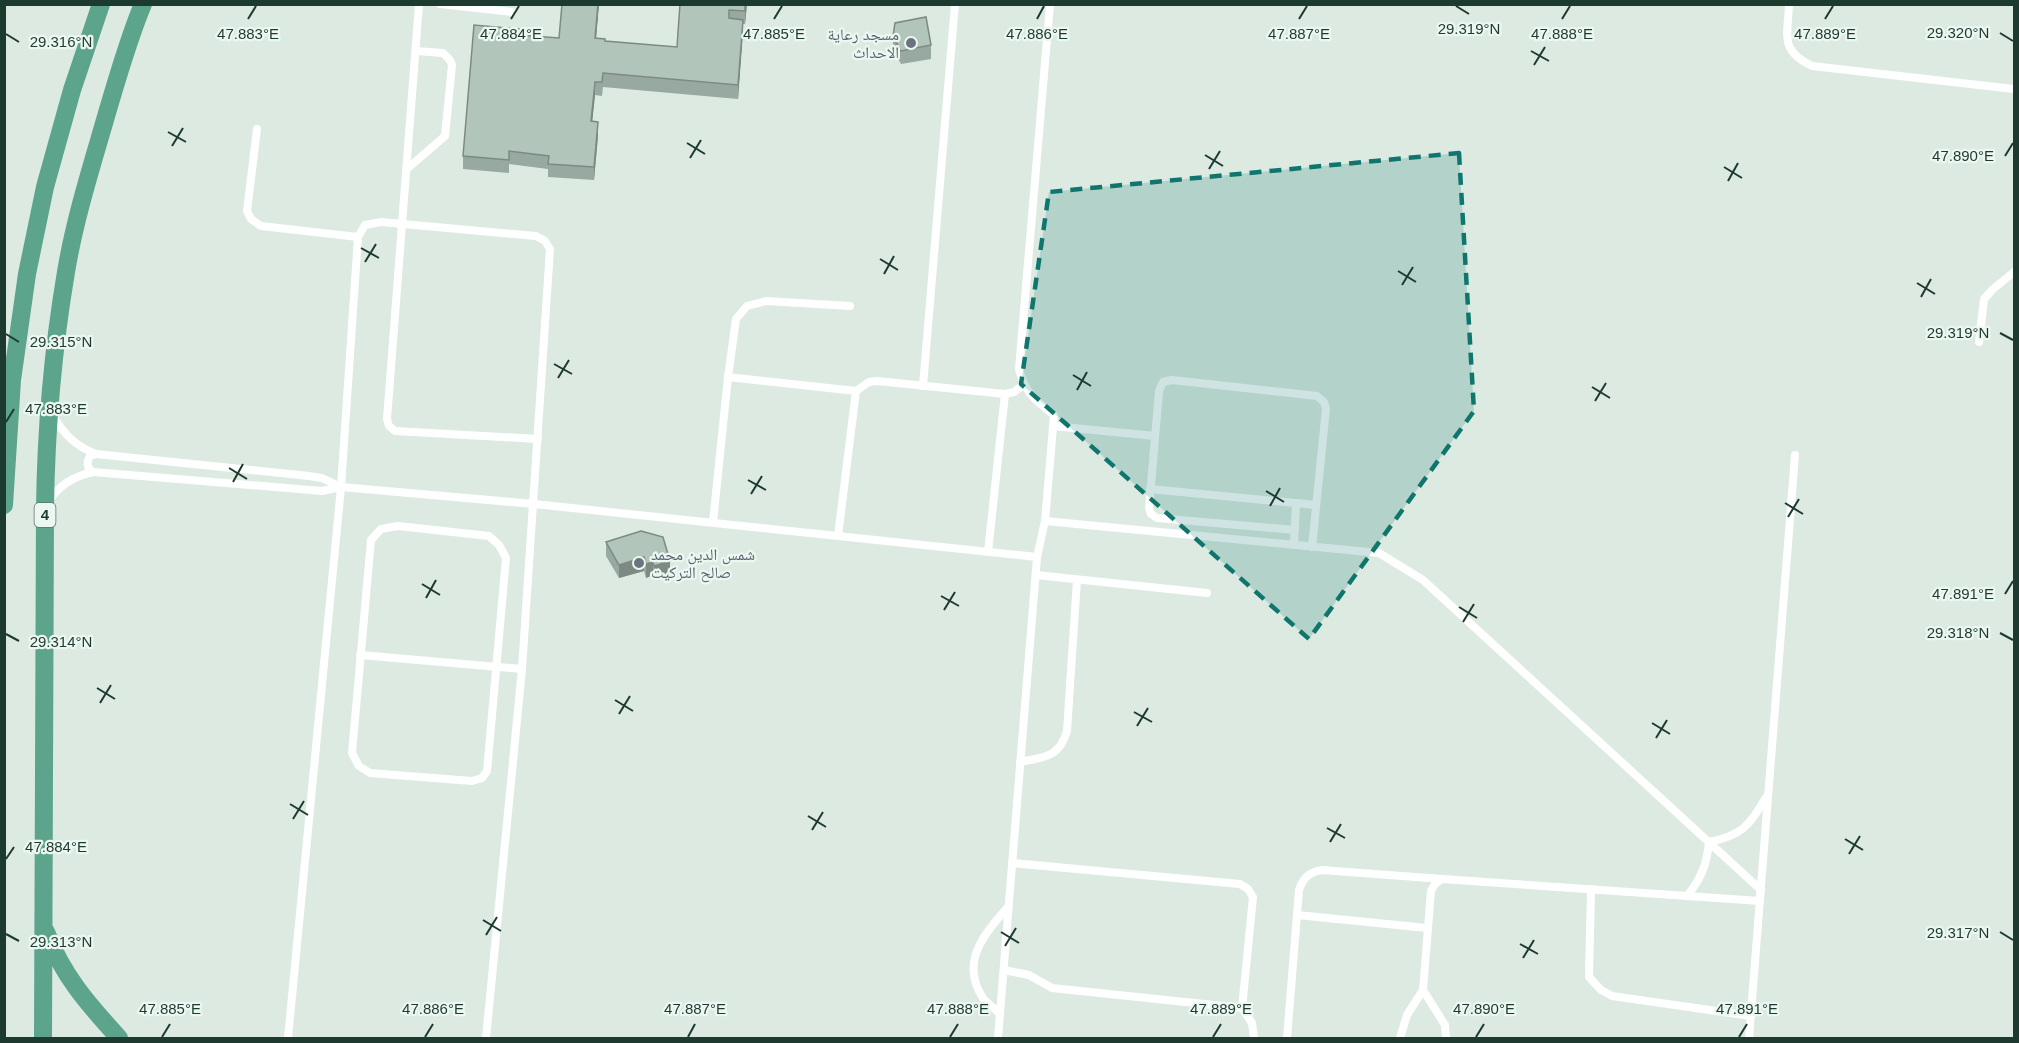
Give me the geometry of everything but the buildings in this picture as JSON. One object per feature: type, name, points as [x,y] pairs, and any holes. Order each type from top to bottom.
[{"type":"main road","points":[[4,505],[12,380],[27,274],[45,187],[72,90],[101,4]]},
{"type":"main road","name":"4","points":[[43,1038],[45,463],[66,271],[102,129],[142,4]]},
{"type":"main road","points":[[44,925],[51,945],[71,983],[119,1038]]},
{"type":"lane","points":[[419,4],[387,419],[389,426],[395,431],[538,439]]},
{"type":"lane","points":[[440,4],[512,12]]},
{"type":"lane","points":[[923,386],[955,4]]},
{"type":"lane","points":[[998,1038],[1037,557],[1045,521],[1054,415],[1035,400],[1023,385],[1019,369],[1050,4]]},
{"type":"lane","points":[[1789,4],[1787,44],[1796,58],[1812,66],[2014,89]]},
{"type":"lane","points":[[408,168],[445,136],[452,65],[443,52],[416,51]]},
{"type":"lane","points":[[257,129],[247,211],[251,219],[261,226],[358,237]]},
{"type":"lane","points":[[288,1038],[341,487],[358,237],[365,225],[381,222],[536,236],[545,241],[550,249],[522,669],[486,1038]]},
{"type":"lane","points":[[1979,342],[1984,299],[1992,288],[2014,272]]},
{"type":"lane","points":[[713,522],[736,319],[747,306],[766,301],[850,306]]},
{"type":"lane","points":[[728,377],[856,391],[869,382],[877,381],[1005,394],[1014,392],[1023,385]]},
{"type":"lane","points":[[1295,530],[1157,518],[1151,514],[1150,489],[1159,391],[1163,382],[1172,380],[1317,396],[1323,402],[1326,409],[1312,547]]},
{"type":"lane","points":[[838,536],[856,391]]},
{"type":"lane","points":[[988,552],[1005,394]]},
{"type":"lane","points":[[50,412],[68,438],[96,454],[316,477],[341,487],[713,522],[1037,557]]},
{"type":"lane","points":[[1053,426],[1155,436]]},
{"type":"lane","points":[[93,472],[88,463],[90,456],[96,454]]},
{"type":"lane","points":[[1749,1038],[1795,455]]},
{"type":"lane","points":[[189,479],[190,463]]},
{"type":"lane","points":[[45,508],[50,498],[65,483],[81,474],[93,472],[322,491],[341,487]]},
{"type":"lane","points":[[1150,489],[1316,505]]},
{"type":"lane","points":[[1294,545],[1296,503]]},
{"type":"lane","points":[[1045,521],[1378,553],[1424,580],[1761,890]]},
{"type":"lane","points":[[398,526],[489,536],[499,545],[506,558],[496,666],[487,771],[482,778],[472,781],[370,773],[359,766],[352,753],[360,655],[371,540],[381,529],[398,526]]},
{"type":"lane","points":[[1036,575],[1207,592]]},
{"type":"lane","points":[[1020,762],[1051,756],[1065,739],[1077,580]]},
{"type":"lane","points":[[360,655],[522,669]]},
{"type":"lane","points":[[1709,842],[1728,838],[1744,830],[1768,793]]},
{"type":"lane","points":[[1687,896],[1703,874],[1709,842]]},
{"type":"lane","points":[[1012,863],[1240,884],[1248,889],[1253,897],[1242,1008],[1252,1023],[1254,1038]]},
{"type":"lane","points":[[1287,1038],[1297,915],[1302,883],[1313,871],[1760,901]]},
{"type":"lane","points":[[1400,1038],[1407,1015],[1423,990],[1431,891],[1442,879]]},
{"type":"lane","points":[[1591,889],[1589,977],[1601,990],[1612,996],[1751,1016]]},
{"type":"lane","points":[[1000,1014],[984,998],[978,985],[975,957],[986,932],[1009,907]]},
{"type":"lane","points":[[1297,915],[1427,928]]},
{"type":"lane","points":[[1004,970],[1029,975],[1052,988],[1242,1008]]},
{"type":"lane","points":[[1423,990],[1444,1025],[1446,1038]]},
{"type":"highlighted area","points":[[1459,153],[1474,411],[1309,639],[1021,384],[1049,192]]},
{"type":"place","name":"مسجد رعاية الاحداث","points":[[911,43]]},
{"type":"place","name":"شمس الدين محمد صالح التركيت","points":[[639,563]]}]
